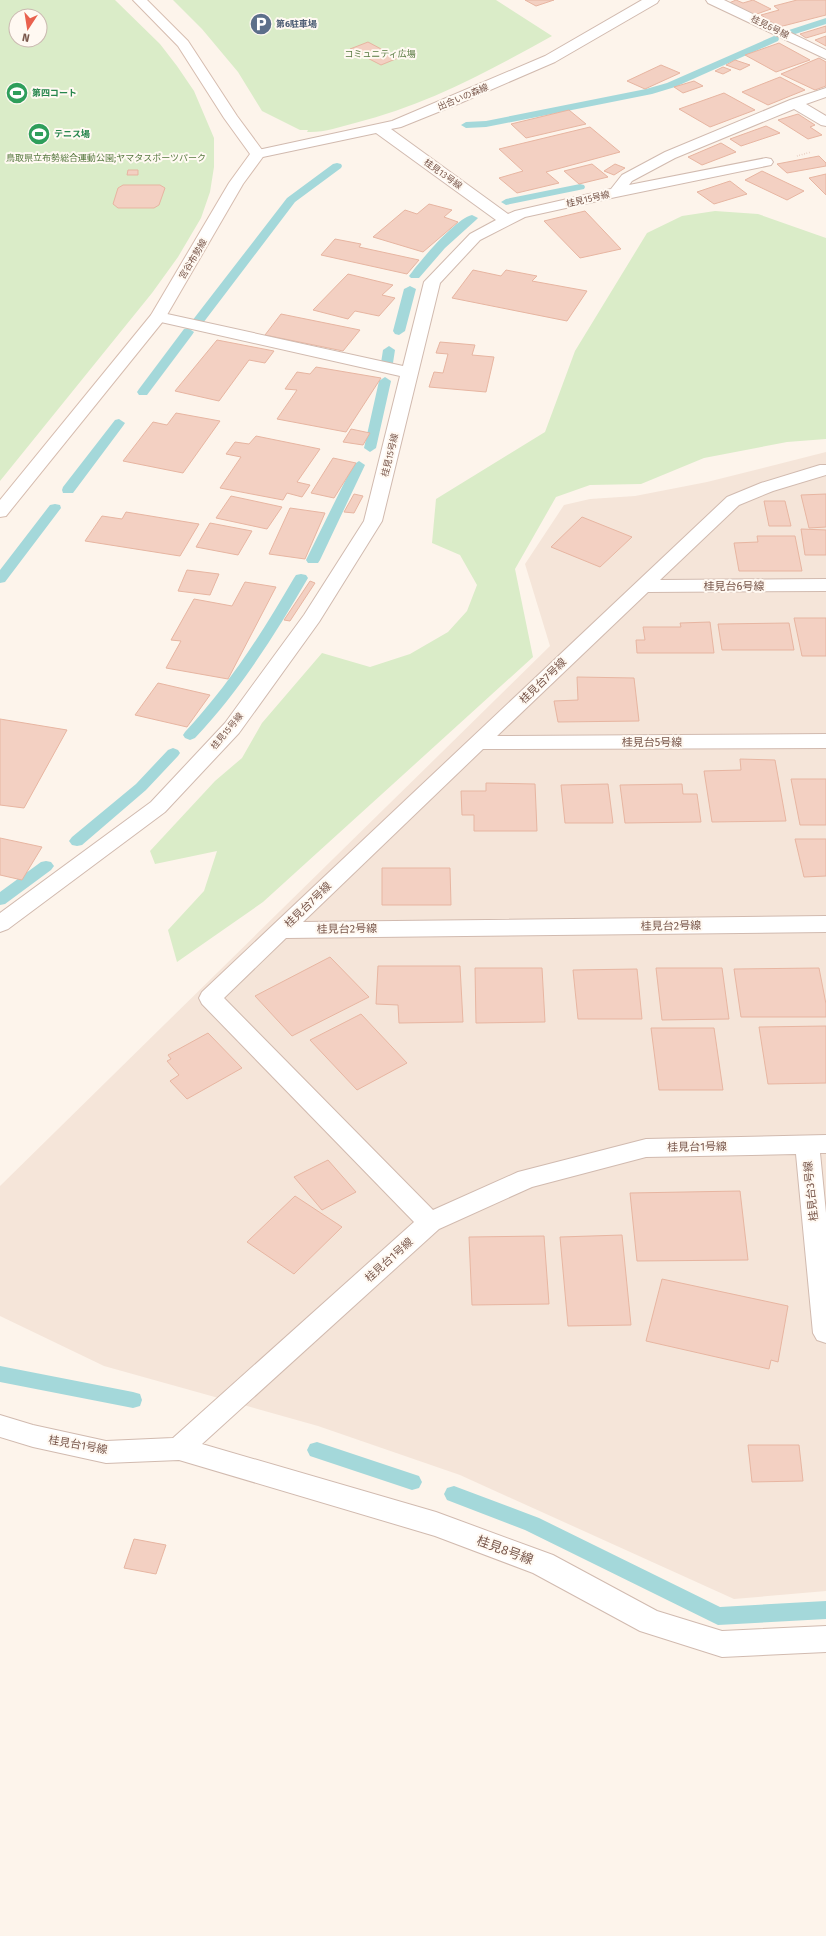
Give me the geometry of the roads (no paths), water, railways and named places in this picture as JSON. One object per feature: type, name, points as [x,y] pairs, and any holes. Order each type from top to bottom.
[{"type":"street","points":[[140,0],[183,44],[231,118],[258,154]]},
{"type":"street","name":"出合いの森線","points":[[258,154],[396,124],[453,102],[550,59],[652,0]]},
{"type":"street","name":"桂見6号線","points":[[713,0],[826,55]]},
{"type":"street","name":"桂見15号線","points":[[0,924],[158,806],[232,728],[312,618],[373,521],[432,282],[475,237],[520,214],[616,192],[627,178],[670,155],[795,103],[826,92]]},
{"type":"street","points":[[795,103],[826,122]]},
{"type":"street","name":"桂見13号線","points":[[378,128],[507,221]]},
{"type":"street","name":"宮谷布勢線","points":[[0,512],[158,317],[236,183],[258,154]]},
{"type":"street","points":[[616,192],[766,162]]},
{"type":"street","points":[[158,317],[410,373]]},
{"type":"street","name":"桂見台7号線","points":[[281,930],[733,501],[767,487],[820,470],[826,470]]},
{"type":"street","name":"桂見台6号線","points":[[643,586],[826,585]]},
{"type":"street","name":"桂見台5号線","points":[[478,743],[826,741]]},
{"type":"street","name":"桂見台2号線","points":[[281,930],[826,924]]},
{"type":"street","points":[[281,930],[210,998],[430,1222]]},
{"type":"street","name":"桂見台1号線","points":[[0,1426],[33,1436],[106,1452],[179,1449],[430,1222],[526,1179],[646,1148],[816,1144]]},
{"type":"street","name":"桂見台3号線","points":[[816,1144],[826,1334]]},
{"type":"street","name":"桂見8号線","points":[[179,1449],[436,1524],[542,1564],[650,1622],[722,1644],[826,1639]]},
{"type":"waterway","points":[[792,32],[826,21]]},
{"type":"waterway","points":[[466,125],[486,124],[648,92],[671,85],[774,39]]},
{"type":"waterway","points":[[196,324],[291,200],[337,166]]},
{"type":"waterway","points":[[506,202],[580,187]]},
{"type":"waterway","points":[[415,276],[441,245],[472,218]]},
{"type":"waterway","points":[[399,331],[410,289]]},
{"type":"waterway","points":[[143,392],[188,332]]},
{"type":"waterway","points":[[387,363],[389,350]]},
{"type":"waterway","points":[[370,448],[385,381]]},
{"type":"waterway","points":[[68,490],[119,423]]},
{"type":"waterway","points":[[313,560],[359,465]]},
{"type":"waterway","points":[[0,579],[55,508]]},
{"type":"waterway","points":[[190,735],[207,717],[237,680],[277,620],[301,578]]},
{"type":"waterway","points":[[77,841],[141,787],[173,753]]},
{"type":"waterway","points":[[0,900],[46,866]]},
{"type":"waterway","points":[[0,1374],[133,1400]]},
{"type":"waterway","points":[[317,1450],[412,1482]]},
{"type":"waterway","points":[[454,1494],[532,1524],[718,1616],[826,1610]]},
{"type":"place","name":"第6駐車場","points":[[261,24]]},
{"type":"place","name":"第四コート","points":[[17,93]]},
{"type":"place","name":"テニス場","points":[[39,134]]},
{"type":"park label","name":"コミュニティ広場","points":[[380,54]]},
{"type":"park label","name":"鳥取県立布勢総合運動公園;ヤマタスポーツパーク","points":[[106,158]]}]
